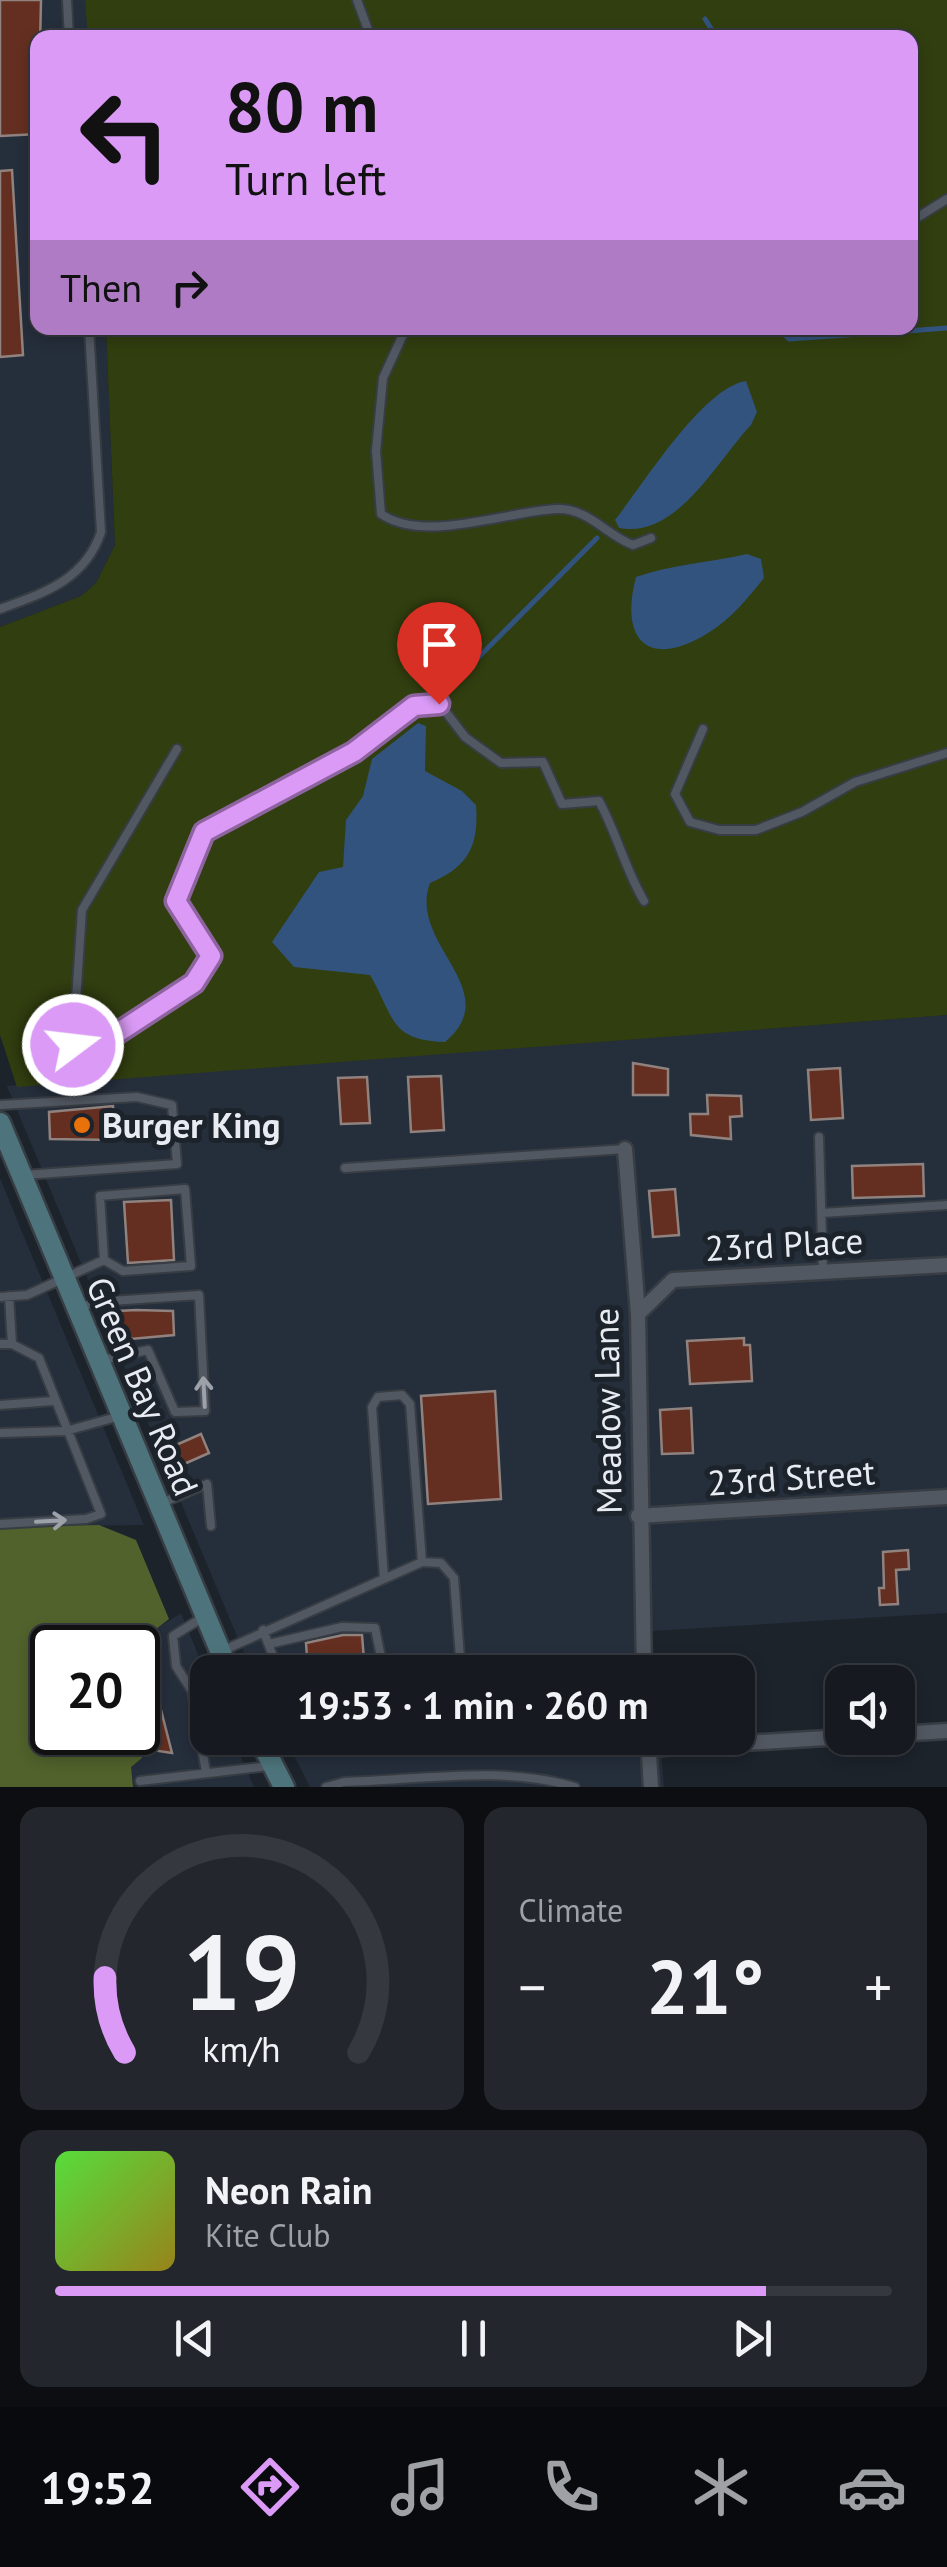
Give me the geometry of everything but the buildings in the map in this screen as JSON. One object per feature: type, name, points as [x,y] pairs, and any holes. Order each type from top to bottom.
[{"type":"main road","name":"Green Bay Road","points":[[0,1123],[221,1655]]},
{"type":"main road","points":[[268,1755],[284,1787]]},
{"type":"street","name":"Meadow Lane","points":[[624,1149],[638,1314],[638,1516],[643,1655]]},
{"type":"street","name":"23rd Place","points":[[638,1314],[673,1280],[947,1265]]},
{"type":"street","name":"23rd Street","points":[[638,1516],[947,1498]]},
{"type":"street","points":[[915,1733],[947,1730]]},
{"type":"street","points":[[755,1740],[825,1738]]},
{"type":"street","points":[[649,1755],[651,1787]]},
{"type":"lane","points":[[67,0],[69,30]]},
{"type":"lane","points":[[358,0],[368,30]]},
{"type":"lane","points":[[918,217],[947,199]]},
{"type":"lane","points":[[0,609],[66,581],[87,561],[101,532],[89,335]]},
{"type":"lane","points":[[403,335],[383,378],[376,451],[380,514],[396,524],[490,523],[559,509],[590,516],[615,539],[633,545],[651,538]]},
{"type":"lane","points":[[177,748],[82,910],[73,1045],[90,1051],[194,983],[211,956],[176,901],[204,832],[354,752],[414,706],[439,704],[465,737],[501,763],[543,762],[562,804],[598,801],[613,827],[625,869],[644,901]]},
{"type":"lane","points":[[703,729],[675,794],[690,822],[719,830],[756,830],[802,812],[855,782],[898,772],[947,753]]},
{"type":"lane","points":[[0,1105],[138,1096],[172,1105],[177,1164],[21,1176]]},
{"type":"lane","points":[[819,1137],[823,1272]]},
{"type":"lane","points":[[346,1168],[624,1149]]},
{"type":"lane","points":[[185,1190],[191,1266],[123,1272],[104,1260],[100,1196],[185,1190]]},
{"type":"lane","points":[[822,1212],[947,1205]]},
{"type":"lane","points":[[12,1344],[4,1297],[27,1295],[104,1260]]},
{"type":"lane","points":[[76,1309],[96,1302],[198,1295],[205,1411],[175,1412],[148,1350],[98,1361]]},
{"type":"lane","points":[[0,1344],[12,1344],[39,1358],[101,1514],[86,1519],[0,1524]]},
{"type":"lane","points":[[384,1578],[372,1407],[378,1397],[402,1395],[410,1404],[422,1562]]},
{"type":"lane","points":[[0,1405],[53,1401]]},
{"type":"lane","points":[[0,1433],[66,1431],[120,1416]]},
{"type":"lane","points":[[158,1505],[207,1484],[211,1526]]},
{"type":"lane","points":[[220,1652],[422,1562],[441,1563],[454,1578],[460,1655]]},
{"type":"lane","points":[[205,1616],[172,1636],[176,1666],[192,1691],[206,1772]]},
{"type":"lane","points":[[268,1644],[342,1627],[375,1628],[381,1655]]},
{"type":"lane","points":[[263,1630],[272,1655]]},
{"type":"lane","points":[[140,1781],[206,1772],[255,1755]]},
{"type":"lane","points":[[326,1787],[344,1782],[537,1778],[574,1787]]},
{"type":"shaded area","points":[[0,0],[85,0],[87,30],[30,30],[30,335],[106,335],[115,545],[96,583],[81,596],[0,627]]},
{"type":"shaded area","points":[[947,1015],[947,1613],[652,1631],[653,1655],[245,1655],[7,1086]]},
{"type":"shaded area","points":[[0,1178],[20,1227],[144,1525],[0,1527]]},
{"type":"shaded area","points":[[181,1613],[198,1655],[190,1655],[190,1755],[240,1755],[254,1787],[133,1787],[130,1767],[142,1755],[160,1755],[160,1626]]},
{"type":"shaded area","points":[[294,1755],[661,1755],[664,1787],[310,1787]]},
{"type":"green space","points":[[85,0],[947,0],[947,1015],[17,1087],[0,1035],[0,627],[81,596],[96,583],[115,545],[106,335],[918,335],[918,30],[87,30]]},
{"type":"green space","points":[[99,1525],[136,1540],[169,1619],[160,1626],[30,1625],[30,1755],[142,1755],[131,1767],[133,1787],[0,1787],[0,1527]]},
{"type":"water","points":[[746,381],[757,412],[709,477],[677,510],[659,522],[640,528],[619,528],[615,520],[693,419],[729,388]]},
{"type":"water","points":[[747,554],[761,559],[764,578],[724,622],[687,644],[669,649],[644,643],[636,633],[632,599],[636,577]]},
{"type":"water","points":[[418,723],[426,726],[425,771],[462,791],[476,805],[476,832],[469,853],[454,870],[430,883],[427,905],[431,926],[461,985],[466,1004],[461,1023],[445,1042],[413,1037],[403,1031],[390,1015],[370,975],[294,967],[272,942],[319,872],[343,867],[346,820],[363,796],[372,759]]},
{"type":"waterway","points":[[705,19],[712,30]]},
{"type":"waterway","points":[[918,330],[947,328]]},
{"type":"waterway","points":[[785,335],[789,339],[846,335]]},
{"type":"waterway","points":[[446,690],[597,538]]},
{"type":"place","name":"Burger King","points":[[82,1125]]},
{"type":"route","points":[[73,1045],[90,1051],[194,983],[211,956],[176,901],[204,832],[235,812],[354,752],[414,706],[439,704]]}]
